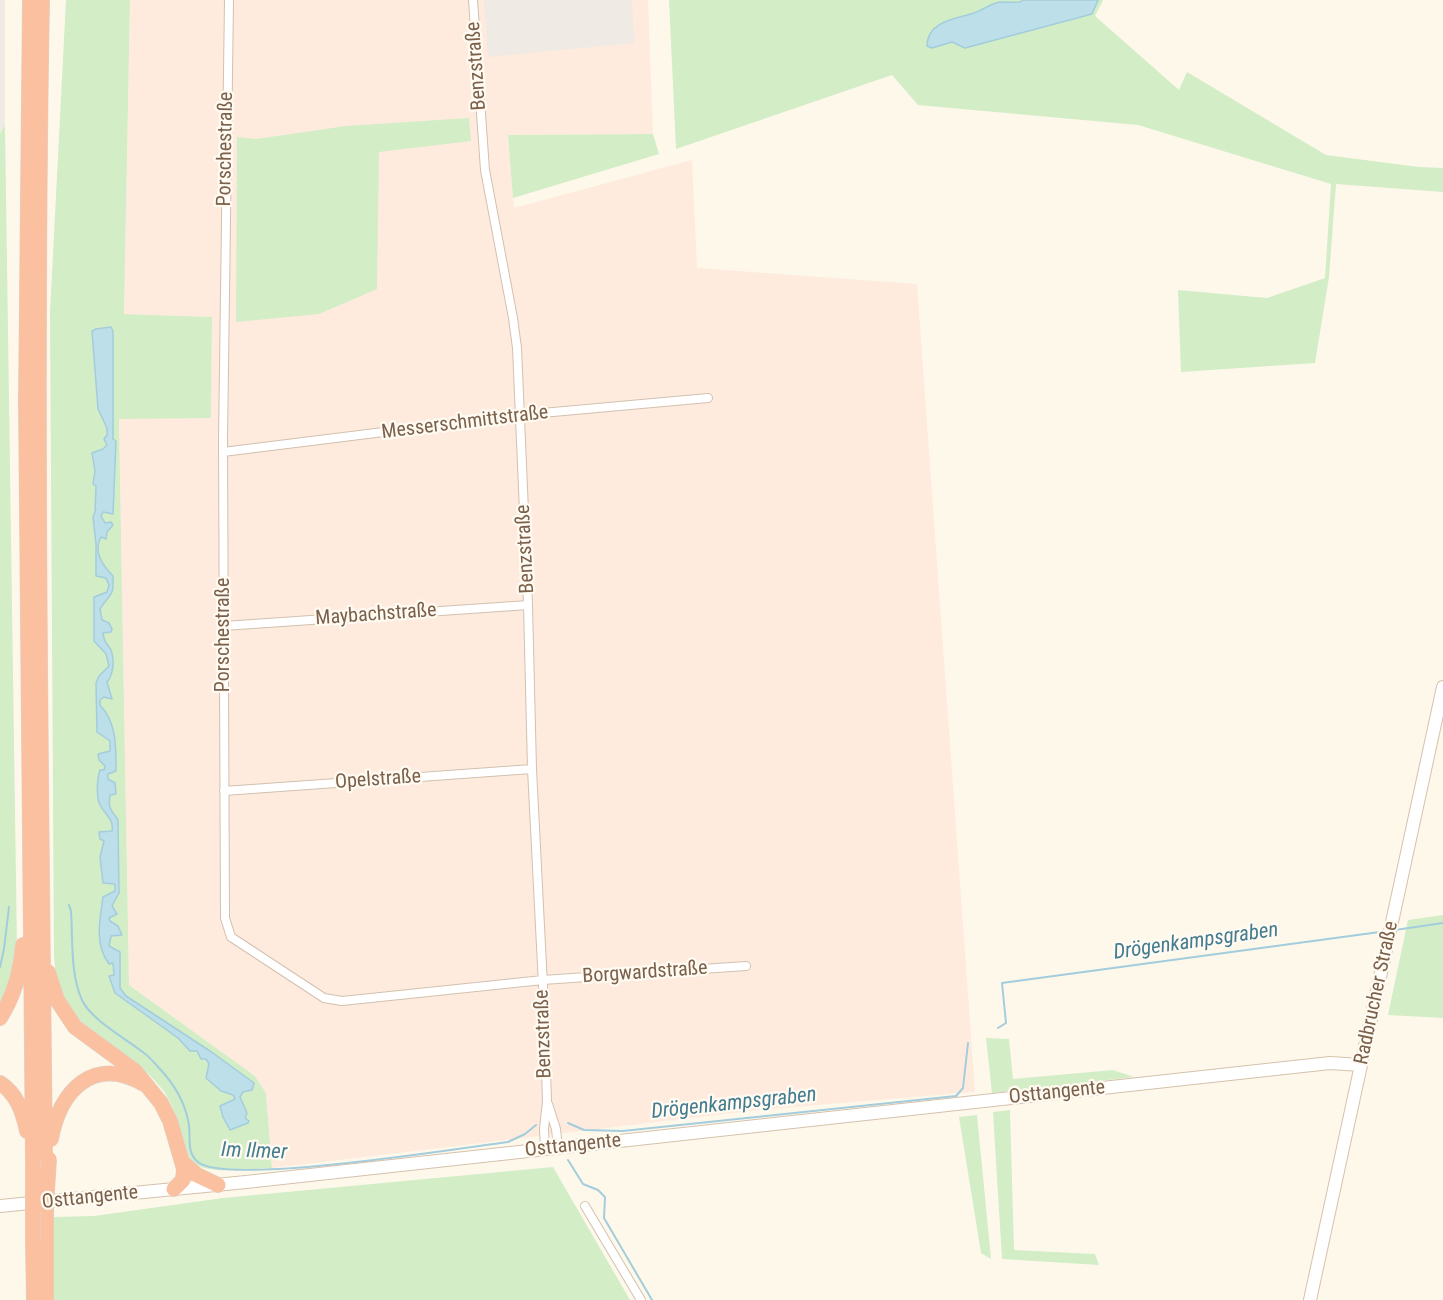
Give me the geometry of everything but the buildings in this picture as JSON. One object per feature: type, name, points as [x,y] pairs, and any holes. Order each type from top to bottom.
[{"type":"highway","points":[[30,0],[26,349],[30,867],[46,1206],[40,1239],[46,1300]]},
{"type":"highway","points":[[34,1300],[40,1239],[42,1159],[43,945],[38,381],[42,0]]},
{"type":"highway","points":[[0,1018],[7,1008],[18,979],[23,952],[30,867]]},
{"type":"highway","points":[[43,945],[50,982],[66,1015],[86,1036],[126,1063],[149,1087],[164,1108],[182,1162],[184,1177],[181,1184],[174,1190]]},
{"type":"highway","points":[[42,1159],[55,1120],[65,1099],[77,1086],[90,1078],[109,1074],[133,1078],[149,1087]]},
{"type":"highway","points":[[0,1083],[12,1092],[42,1159]]},
{"type":"highway","points":[[174,1190],[176,1143]]},
{"type":"highway","points":[[182,1162],[197,1175],[218,1185]]},
{"type":"street","name":"Porschestraße","points":[[229,0],[223,452],[225,918],[231,937],[324,998],[342,1001],[543,980]]},
{"type":"street","name":"Benzstraße","points":[[473,0],[485,170],[516,332],[528,605],[532,769],[543,980],[547,1101],[544,1128],[551,1149]]},
{"type":"street","name":"Messerschmittstraße","points":[[223,452],[520,415],[708,398]]},
{"type":"street","name":"Maybachstraße","points":[[224,626],[528,605]]},
{"type":"street","name":"Radbrucher Straße","points":[[1310,1300],[1443,687]]},
{"type":"street","name":"Opelstraße","points":[[224,791],[532,769]]},
{"type":"street","name":"Borgwardstraße","points":[[543,980],[746,966]]},
{"type":"street","name":"Osttangente","points":[[0,1206],[174,1190],[1330,1063],[1361,1065]]},
{"type":"street","name":"Benzstraße","points":[[547,1101],[556,1129],[551,1149]]},
{"type":"street","points":[[585,1206],[640,1300]]},
{"type":"shaded area","points":[[0,0],[5,0],[5,125],[0,132]]},
{"type":"shaded area","points":[[130,0],[648,0],[653,134],[508,135],[514,208],[692,160],[697,268],[917,284],[975,1092],[758,1110],[272,1168],[266,1093],[255,1076],[129,985],[119,418],[211,418],[212,317],[124,314]]},
{"type":"shaded area","points":[[484,0],[632,0],[634,43],[488,57]]},
{"type":"green space","points":[[66,0],[130,0],[124,314],[212,317],[211,418],[119,419],[129,985],[255,1076],[266,1093],[272,1168],[215,1170],[194,1163],[187,1153],[175,1113],[162,1089],[135,1063],[89,1029],[76,1016],[65,1001],[56,980],[50,313]]},
{"type":"green space","points":[[669,0],[1103,0],[1095,16],[1179,90],[1187,72],[1326,155],[1443,168],[1443,192],[1336,184],[1329,277],[1315,363],[1181,372],[1178,290],[1267,298],[1325,278],[1331,184],[1138,125],[918,105],[892,75],[676,149]]},
{"type":"green space","points":[[469,118],[471,141],[379,152],[377,289],[319,314],[236,322],[237,137],[256,139],[346,126]]},
{"type":"green space","points":[[5,125],[17,948],[15,975],[0,1011],[0,133]]},
{"type":"green space","points":[[653,134],[659,154],[513,198],[508,135]]},
{"type":"green space","points":[[1443,915],[1443,1018],[1388,1015],[1408,920]]},
{"type":"green space","points":[[986,1038],[1009,1039],[1013,1079],[1113,1070],[1134,1077],[992,1093]]},
{"type":"green space","points":[[1010,1110],[1014,1250],[1095,1254],[1099,1265],[1002,1259],[993,1112]]},
{"type":"green space","points":[[977,1115],[991,1259],[981,1253],[959,1117]]},
{"type":"green space","points":[[553,1167],[630,1300],[54,1300],[54,1217],[94,1216],[223,1198]]},
{"type":"water","points":[[1023,0],[1098,0],[1092,14],[965,48],[952,42],[932,48],[927,46],[932,31],[944,22],[974,13],[996,3]]},
{"type":"water","points":[[111,327],[113,331],[113,439],[116,441],[113,514],[103,512],[101,516],[105,523],[111,522],[113,525],[107,532],[106,539],[101,537],[98,548],[103,563],[113,576],[111,595],[100,609],[102,620],[109,623],[112,629],[111,632],[103,633],[112,654],[112,672],[107,682],[112,699],[104,697],[100,700],[100,705],[113,727],[115,744],[116,771],[108,774],[108,779],[115,783],[116,794],[110,795],[109,804],[118,820],[119,893],[112,906],[117,914],[109,918],[118,926],[122,935],[111,936],[109,946],[120,952],[120,988],[126,996],[254,1083],[252,1090],[243,1092],[240,1097],[247,1113],[245,1118],[249,1121],[248,1123],[230,1130],[220,1106],[235,1099],[233,1095],[221,1091],[206,1078],[209,1064],[206,1059],[201,1059],[197,1051],[190,1051],[178,1038],[115,993],[109,976],[114,975],[113,963],[109,964],[101,948],[100,923],[103,897],[115,891],[115,884],[103,883],[100,857],[104,841],[100,839],[99,832],[112,831],[112,827],[111,820],[100,805],[97,788],[100,770],[104,770],[105,766],[99,760],[98,754],[110,751],[110,741],[97,732],[96,683],[99,676],[109,666],[106,654],[94,641],[94,597],[107,592],[109,585],[106,578],[96,576],[93,517],[96,486],[93,484],[95,471],[92,453],[107,445],[104,439],[107,435],[107,428],[98,409],[92,331]]},
{"type":"waterway","name":"Im Ilmer","points":[[69,905],[74,968],[82,1000],[93,1014],[146,1055],[169,1080],[184,1106],[189,1125],[190,1148],[198,1162],[217,1168],[252,1170],[346,1163],[508,1142],[525,1134],[536,1125]]},
{"type":"waterway","name":"Im Ilmer","points":[[0,967],[9,907]]},
{"type":"waterway","name":"Drögenkampsgraben","points":[[1395,930],[1443,923]]},
{"type":"waterway","name":"Drögenkampsgraben","points":[[998,1028],[1006,1023],[1002,983],[1387,931]]},
{"type":"waterway","name":"Drögenkampsgraben","points":[[568,1123],[584,1130],[623,1131],[956,1096],[963,1088],[968,1043]]},
{"type":"waterway","points":[[568,1160],[583,1184],[598,1190],[605,1197],[604,1218],[652,1300]]}]
